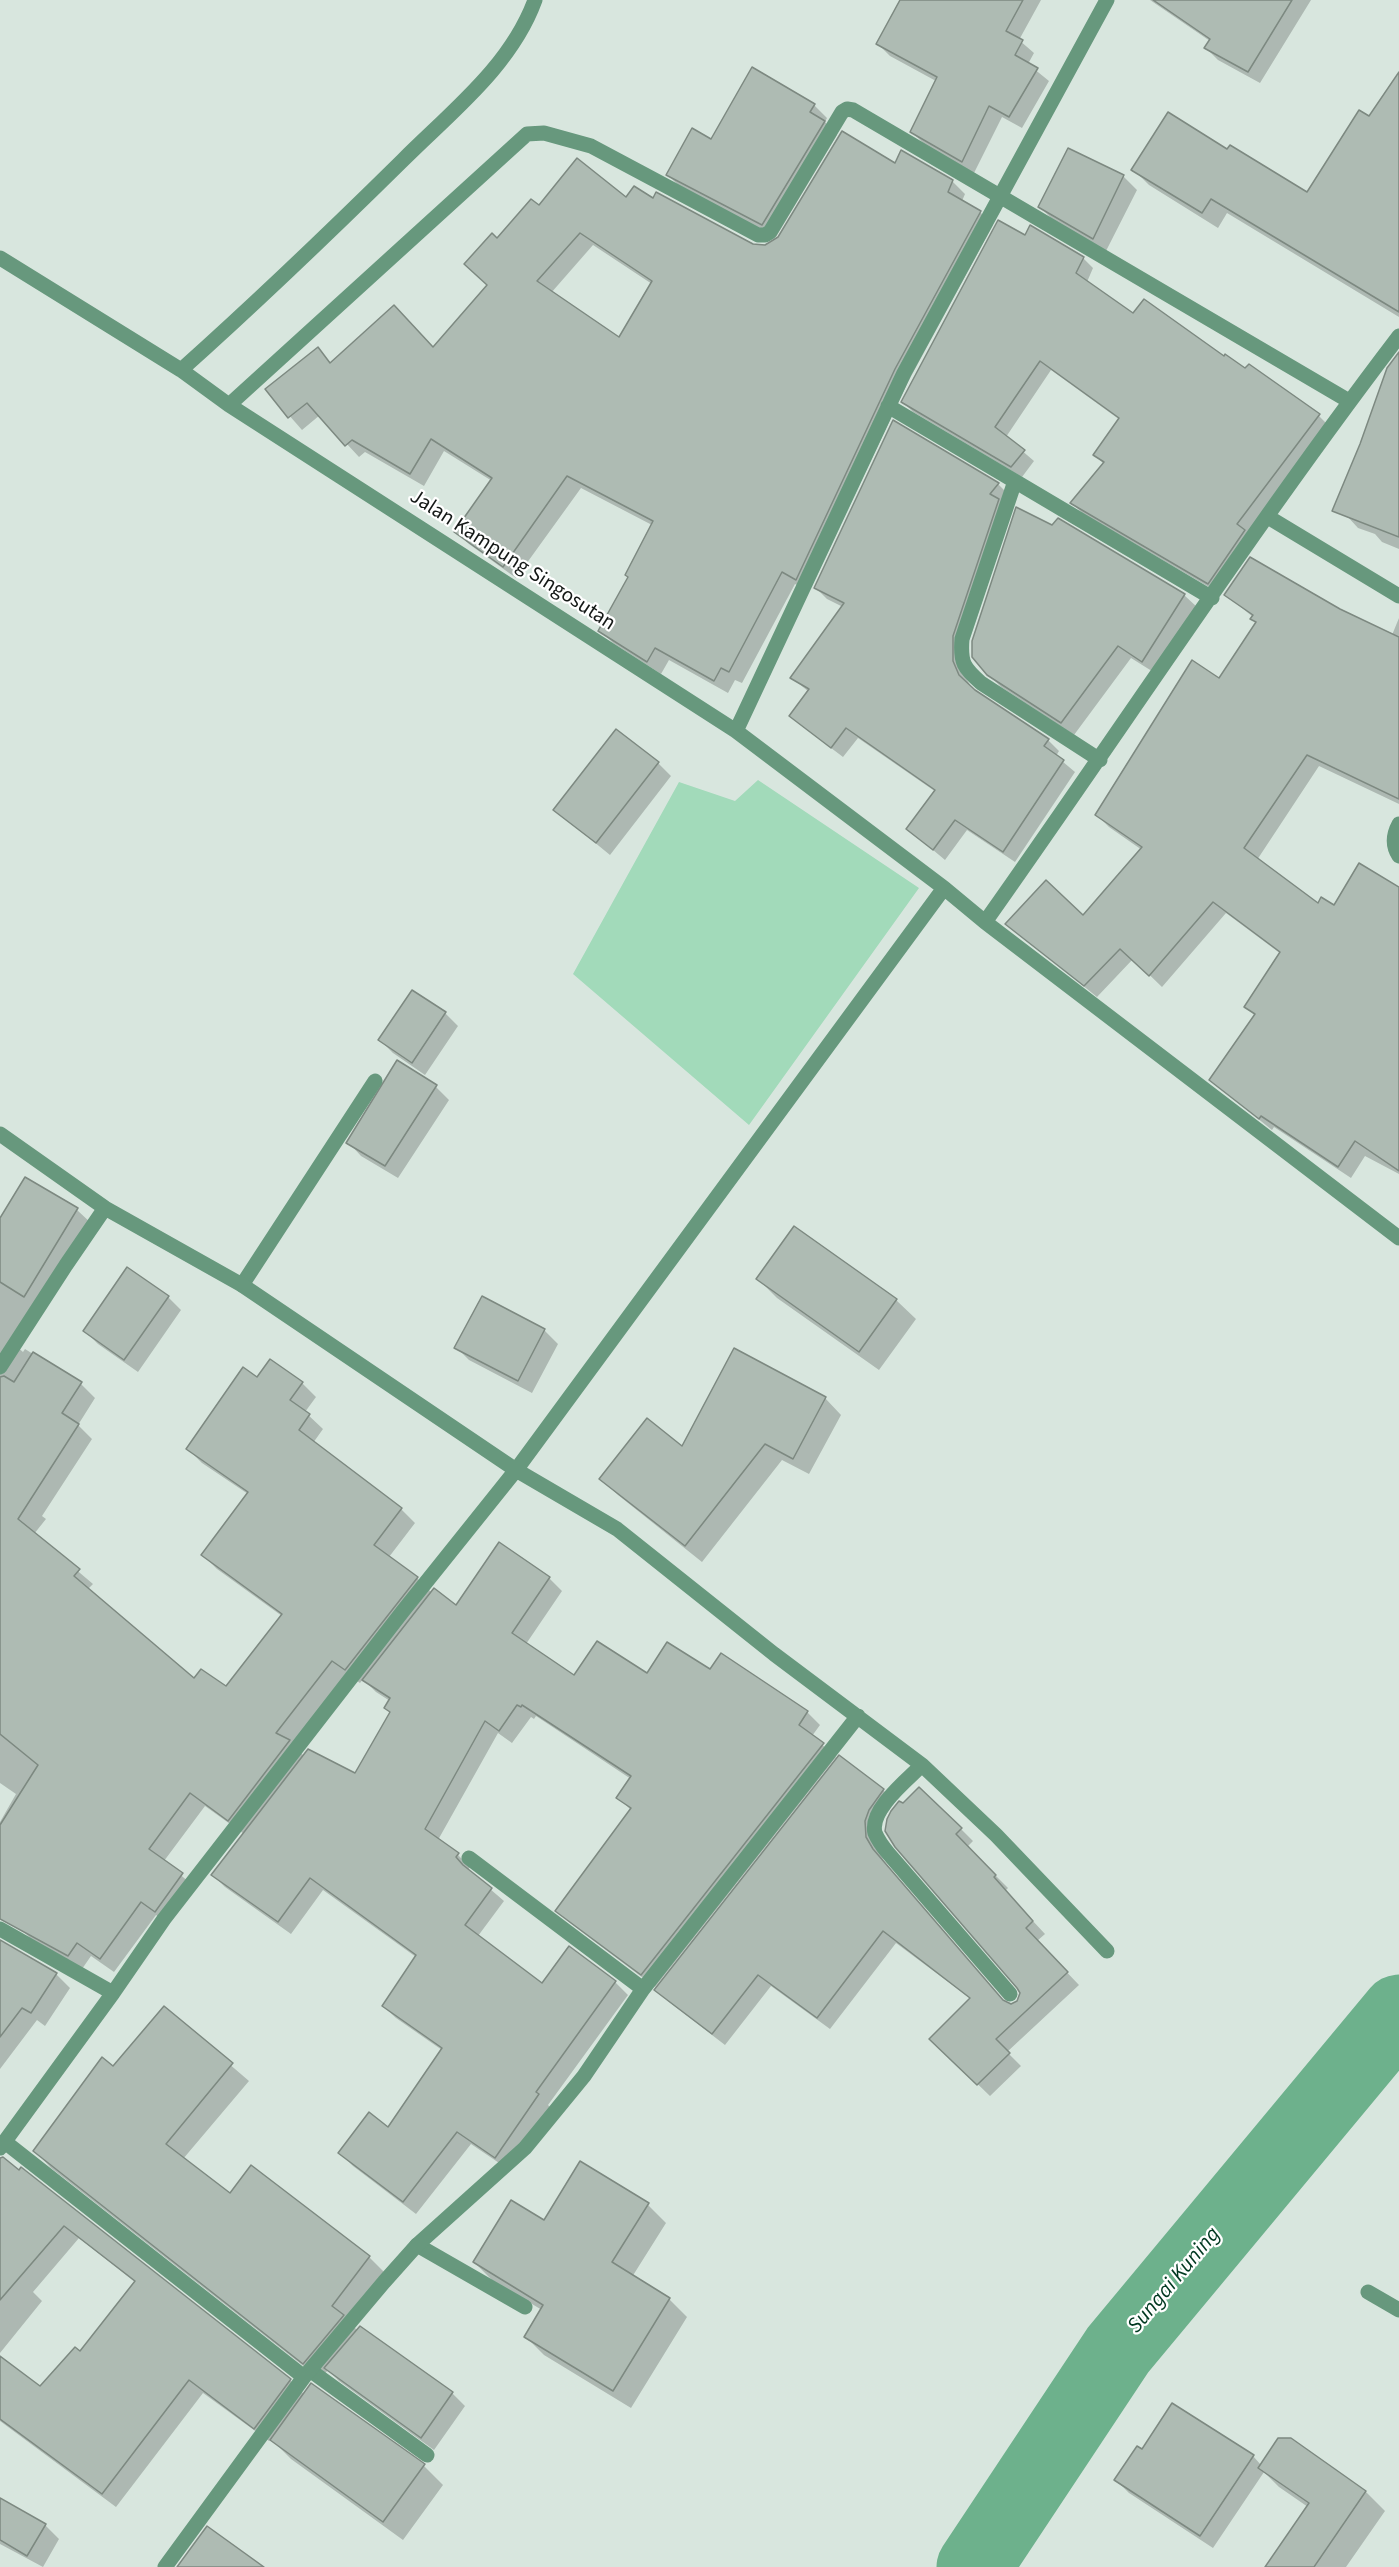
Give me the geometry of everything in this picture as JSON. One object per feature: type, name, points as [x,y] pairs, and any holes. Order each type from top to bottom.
[{"type":"street","points":[[181,370],[282,280],[499,65],[531,12],[535,0]]},
{"type":"street","points":[[736,731],[888,406],[1107,0]]},
{"type":"street","points":[[230,405],[527,134],[544,133],[591,146],[758,235],[765,236],[770,232],[842,112],[847,109],[853,110],[1349,401]]},
{"type":"street","name":"Jalan Kampung Singosutan","points":[[0,258],[181,370],[230,405],[736,731],[1399,1238]]},
{"type":"street","points":[[985,922],[1349,401],[1399,336]]},
{"type":"street","points":[[888,406],[1212,598]]},
{"type":"street","points":[[1015,481],[962,639],[961,654],[965,669],[981,683],[1100,760]]},
{"type":"street","points":[[1268,517],[1399,596]]},
{"type":"street","points":[[1399,824],[1394,835],[1395,850],[1399,856]]},
{"type":"street","points":[[427,2455],[307,2374],[171,2275],[115,2227],[3,2145],[171,1909],[516,1470],[944,888]]},
{"type":"street","points":[[242,1285],[375,1082]]},
{"type":"street","points":[[0,1134],[105,1208],[242,1285],[516,1470],[617,1529],[708,1603],[922,1765],[996,1835],[1107,1952]]},
{"type":"street","points":[[0,1367],[105,1208]]},
{"type":"street","points":[[165,2567],[307,2374],[417,2245],[525,2148],[584,2076],[643,1989],[858,1716]]},
{"type":"street","points":[[922,1765],[879,1810],[875,1832],[888,1853],[1010,1994]]},
{"type":"street","points":[[469,1858],[643,1989]]},
{"type":"street","points":[[0,1929],[113,1993]]},
{"type":"street","points":[[417,2245],[525,2307]]},
{"type":"street","points":[[1368,2292],[1399,2310]]},
{"type":"green space","points":[[758,780],[919,888],[749,1125],[573,974],[679,782],[735,801]]},
{"type":"building","points":[[900,0],[1023,0],[1006,31],[1023,40],[1015,55],[1038,68],[1009,117],[989,106],[962,162],[910,132],[937,77],[876,44]]},
{"type":"building","points":[[1153,0],[1292,0],[1248,72],[1204,48],[1210,39]]},
{"type":"building","points":[[752,67],[815,104],[810,112],[825,121],[762,225],[666,175],[692,128],[711,139]]},
{"type":"building","points":[[1399,72],[1399,312],[1211,199],[1202,213],[1131,170],[1168,112],[1227,149],[1230,145],[1307,192],[1359,110],[1369,116]]},
{"type":"building","points":[[842,131],[895,163],[901,150],[953,180],[948,192],[981,211],[895,369],[796,580],[782,572],[729,672],[721,668],[714,681],[655,648],[647,662],[598,631],[628,577],[625,575],[653,521],[567,476],[503,567],[454,532],[492,478],[431,439],[410,474],[352,440],[345,446],[307,403],[288,418],[265,389],[318,347],[330,363],[394,305],[433,347],[487,285],[464,264],[492,233],[497,238],[531,199],[539,205],[577,158],[626,197],[634,186],[653,198],[656,192],[753,244],[765,245],[778,237]],"holes":[[[580,233],[652,281],[619,337],[537,281]]]},
{"type":"building","points":[[1068,148],[1124,175],[1093,239],[1038,207]]},
{"type":"building","points":[[998,220],[1025,235],[1030,225],[1084,257],[1076,273],[1133,313],[1144,299],[1224,356],[1225,354],[1245,368],[1249,364],[1320,414],[1237,524],[1245,530],[1208,584],[1070,503],[1104,462],[1093,455],[1119,418],[1040,361],[995,427],[1025,450],[1011,467],[901,402]]},
{"type":"building","points":[[1399,352],[1399,537],[1332,511],[1360,444],[1387,368]]},
{"type":"building","points":[[893,420],[999,483],[990,494],[999,499],[953,636],[953,661],[959,675],[975,690],[1049,739],[1044,746],[1064,760],[1003,852],[955,820],[933,850],[906,829],[935,790],[846,728],[831,748],[789,716],[809,689],[790,678],[844,603],[814,588]]},
{"type":"building","points":[[1016,507],[1052,525],[1058,518],[1185,594],[1142,662],[1118,646],[1061,723],[987,675],[972,657],[972,641]]},
{"type":"building","points":[[1250,557],[1340,609],[1399,637],[1399,799],[1307,755],[1244,848],[1318,903],[1321,897],[1334,905],[1359,863],[1399,887],[1399,1171],[1355,1141],[1338,1167],[1261,1116],[1259,1119],[1209,1080],[1255,1014],[1244,1007],[1280,952],[1213,902],[1149,976],[1120,949],[1084,986],[1005,924],[1046,880],[1083,915],[1142,847],[1095,815],[1192,660],[1219,678],[1256,622],[1250,619],[1253,615],[1224,595]]},
{"type":"building","points":[[616,729],[659,762],[596,843],[553,810]]},
{"type":"building","points":[[412,990],[446,1012],[412,1063],[378,1040]]},
{"type":"building","points":[[397,1060],[437,1085],[385,1166],[346,1143]]},
{"type":"building","points":[[25,1177],[78,1208],[24,1297],[0,1282],[0,1218]]},
{"type":"building","points":[[794,1226],[897,1299],[859,1352],[756,1279]]},
{"type":"building","points":[[127,1267],[169,1296],[124,1360],[83,1331]]},
{"type":"building","points":[[482,1296],[545,1329],[518,1381],[454,1348]]},
{"type":"building","points":[[734,1348],[826,1397],[793,1459],[765,1444],[685,1546],[599,1479],[647,1418],[682,1446]]},
{"type":"building","points":[[33,1352],[82,1382],[62,1413],[79,1424],[18,1519],[80,1569],[74,1576],[194,1678],[201,1669],[226,1686],[282,1614],[201,1555],[248,1492],[186,1449],[243,1367],[257,1377],[270,1359],[303,1382],[290,1400],[310,1414],[299,1430],[402,1508],[374,1545],[418,1577],[345,1670],[332,1661],[276,1733],[290,1740],[228,1821],[190,1793],[149,1849],[183,1873],[155,1912],[141,1902],[100,1959],[77,1943],[68,1956],[0,1919],[0,1825],[38,1765],[0,1734],[0,1377],[4,1376],[14,1382]]},
{"type":"building","points":[[499,1542],[550,1577],[512,1633],[574,1675],[597,1641],[647,1673],[667,1642],[710,1669],[721,1653],[808,1711],[799,1725],[824,1743],[641,1975],[555,1911],[631,1808],[616,1798],[631,1776],[522,1705],[521,1707],[517,1705],[499,1731],[485,1721],[425,1829],[459,1853],[456,1857],[463,1865],[492,1888],[465,1925],[542,1983],[569,1946],[616,1981],[536,2092],[539,2094],[495,2158],[457,2132],[403,2202],[338,2153],[369,2112],[388,2127],[442,2048],[382,2006],[416,1955],[310,1878],[278,1922],[211,1875],[308,1749],[355,1773],[390,1712],[384,1708],[390,1698],[362,1680],[434,1588],[456,1605]]},
{"type":"building","points":[[839,1755],[884,1789],[869,1810],[865,1821],[866,1837],[873,1849],[1003,2000],[1011,2004],[1017,2001],[1020,1993],[895,1847],[885,1831],[891,1811],[899,1801],[903,1803],[919,1787],[962,1828],[956,1834],[996,1875],[994,1877],[1033,1921],[1026,1928],[1068,1972],[996,2039],[1010,2053],[977,2085],[929,2039],[970,1998],[883,1931],[817,2018],[758,1975],[712,2034],[654,1990]]},
{"type":"building","points":[[0,1940],[57,1973],[31,2013],[22,2008],[0,2037]]},
{"type":"building","points":[[164,2006],[233,2063],[166,2144],[230,2193],[251,2165],[370,2256],[332,2306],[344,2315],[303,2364],[33,2151],[102,2057],[113,2066]]},
{"type":"building","points":[[3,2157],[19,2170],[21,2167],[291,2379],[254,2429],[189,2380],[102,2494],[0,2419],[0,2356],[40,2386],[75,2347],[80,2351],[135,2281],[64,2226],[0,2300],[0,2158]]},
{"type":"building","points":[[580,2161],[649,2203],[612,2262],[670,2298],[613,2391],[524,2337],[543,2305],[473,2262],[511,2200],[544,2220]]},
{"type":"building","points":[[360,2326],[453,2392],[421,2438],[324,2368]]},
{"type":"building","points":[[311,2383],[425,2464],[383,2522],[270,2440]]},
{"type":"building","points":[[1172,2403],[1254,2455],[1200,2536],[1114,2480],[1137,2446],[1142,2449]]},
{"type":"building","points":[[1278,2438],[1291,2438],[1366,2491],[1314,2567],[1265,2567],[1309,2503],[1258,2468]]},
{"type":"building","points":[[0,2498],[46,2524],[27,2556],[0,2540]]},
{"type":"building","points":[[207,2526],[264,2567],[177,2567]]},
{"type":"waterway","name":"Sungai Kuning","points":[[974,2567],[1118,2350],[1399,2012]]}]
